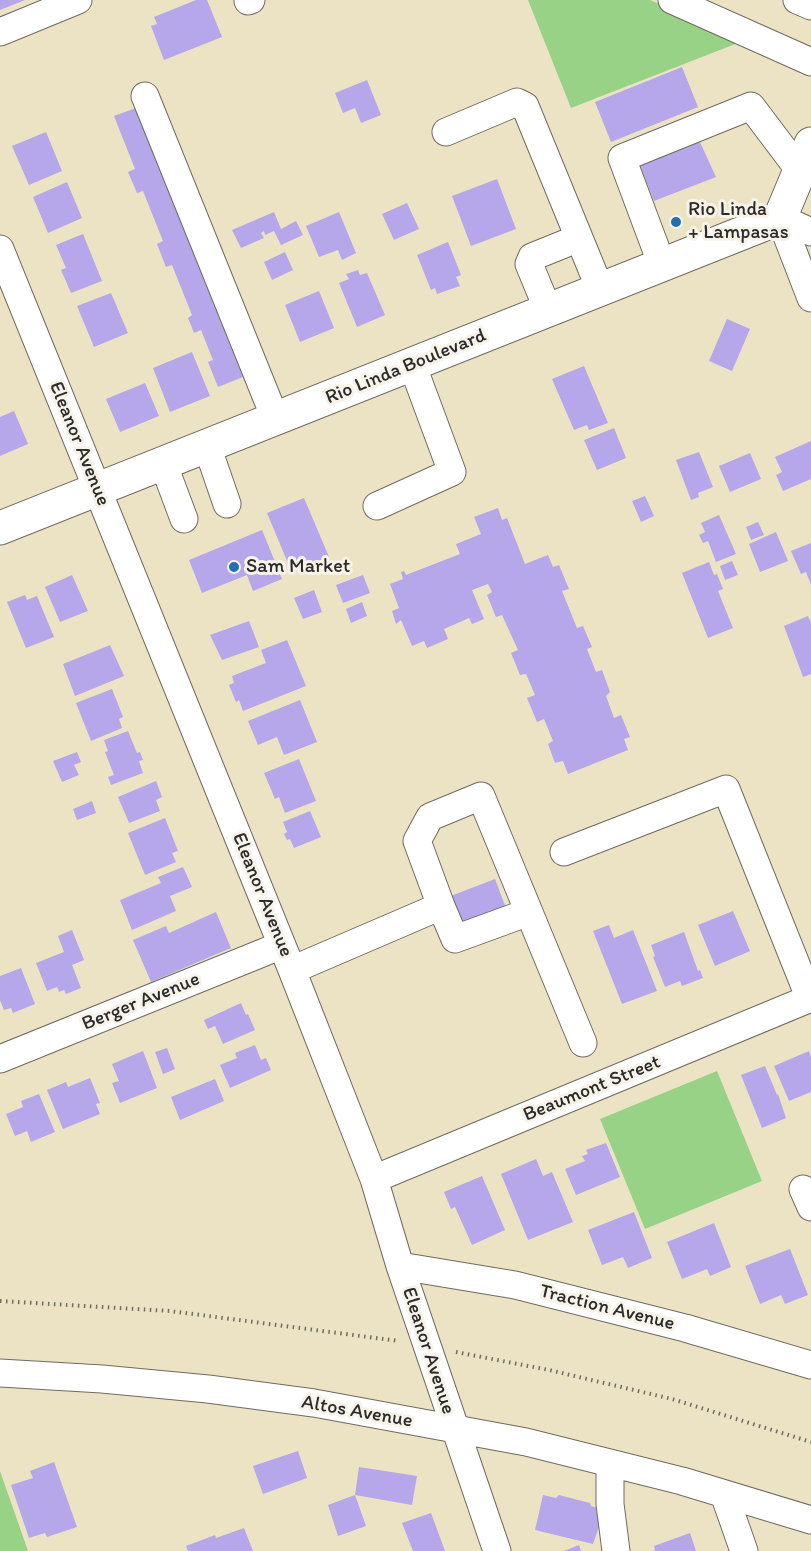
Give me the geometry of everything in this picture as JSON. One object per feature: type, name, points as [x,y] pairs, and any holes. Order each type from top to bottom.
[{"type":"main road","points":[[780,218],[805,157]]},
{"type":"main road","name":"Rio Linda Boulevard","points":[[0,528],[780,218]]},
{"type":"street","points":[[0,32],[78,0]]},
{"type":"street","points":[[672,0],[811,62]]},
{"type":"street","points":[[797,0],[811,6]]},
{"type":"street","points":[[145,96],[275,418]]},
{"type":"street","points":[[446,132],[517,102],[525,106],[600,289]]},
{"type":"street","points":[[662,265],[622,158],[751,106],[805,157]]},
{"type":"street","points":[[780,218],[811,232]]},
{"type":"street","points":[[780,218],[811,298]]},
{"type":"street","points":[[548,310],[529,264],[532,258],[579,238]]},
{"type":"street","name":"Eleanor Avenue","points":[[0,249],[282,945],[374,1179],[454,1430],[497,1551]]},
{"type":"street","points":[[376,506],[452,472],[412,364]]},
{"type":"street","points":[[207,446],[227,504]]},
{"type":"street","points":[[163,463],[184,519]]},
{"type":"street","points":[[564,852],[726,789],[810,999]]},
{"type":"street","points":[[529,912],[455,939],[417,841],[430,817],[481,796],[529,912],[583,1043]]},
{"type":"street","points":[[292,970],[441,906]]},
{"type":"street","name":"Berger Avenue","points":[[0,1059],[282,945]]},
{"type":"street","name":"Beaumont Street","points":[[374,1179],[810,999]]},
{"type":"street","name":"Traction Avenue","points":[[400,1266],[515,1285],[696,1331],[811,1365]]},
{"type":"street","name":"Altos Avenue","points":[[0,1373],[102,1379],[208,1389],[314,1403],[526,1442],[724,1494],[811,1520]]},
{"type":"street","points":[[610,1463],[610,1504],[616,1551]]},
{"type":"street","points":[[724,1494],[744,1551]]},
{"type":"path","points":[[0,1301],[170,1311],[405,1342]]},
{"type":"path","points":[[446,1350],[549,1370],[672,1399],[811,1442]]},
{"type":"green space","points":[[528,0],[650,0],[760,46],[738,43],[571,108]]},
{"type":"green space","points":[[717,1071],[762,1181],[645,1229],[600,1119]]},
{"type":"green space","points":[[0,1471],[28,1551],[0,1551]]},
{"type":"building","points":[[0,0],[25,0],[0,10]]},
{"type":"building","points":[[196,0],[207,0],[222,37],[164,60],[151,26],[157,24],[154,17]]},
{"type":"building","points":[[682,67],[698,107],[611,142],[595,102]]},
{"type":"building","points":[[367,80],[381,115],[361,123],[355,108],[343,113],[335,93]]},
{"type":"building","points":[[136,108],[243,377],[218,387],[208,362],[213,360],[201,330],[194,333],[188,318],[192,315],[172,265],[166,267],[157,244],[163,241],[143,191],[137,193],[128,172],[135,169],[114,116]]},
{"type":"building","points":[[46,132],[62,171],[29,185],[12,146]]},
{"type":"building","points":[[699,140],[716,177],[654,201],[640,166]]},
{"type":"building","points":[[497,179],[516,229],[471,246],[452,196]]},
{"type":"building","points":[[67,182],[82,218],[48,233],[33,197]]},
{"type":"building","points":[[407,203],[419,229],[394,240],[382,214]]},
{"type":"building","points":[[274,212],[281,229],[296,221],[303,235],[281,245],[274,231],[265,235],[264,231],[261,233],[264,238],[241,248],[232,230]]},
{"type":"building","points":[[339,212],[356,253],[342,260],[338,250],[319,257],[306,226]]},
{"type":"building","points":[[83,234],[102,281],[71,293],[61,270],[66,268],[56,245]]},
{"type":"building","points":[[448,242],[461,275],[456,277],[460,286],[437,294],[435,288],[431,290],[417,255]]},
{"type":"building","points":[[285,252],[293,270],[272,280],[264,262]]},
{"type":"building","points":[[358,270],[360,275],[367,273],[385,315],[357,327],[339,283],[349,279],[346,274]]},
{"type":"building","points":[[319,291],[334,328],[300,342],[285,305]]},
{"type":"building","points":[[111,293],[128,333],[94,347],[77,306]]},
{"type":"building","points":[[727,319],[750,329],[732,371],[709,361]]},
{"type":"building","points":[[192,352],[210,396],[170,412],[153,368]]},
{"type":"building","points":[[584,366],[608,423],[589,430],[587,425],[574,430],[552,379]]},
{"type":"building","points":[[145,383],[159,416],[120,432],[106,399]]},
{"type":"building","points":[[14,411],[28,444],[0,456],[0,417]]},
{"type":"building","points":[[614,428],[626,458],[597,470],[584,440]]},
{"type":"building","points":[[811,441],[811,479],[783,491],[776,475],[782,472],[775,457]]},
{"type":"building","points":[[699,452],[713,487],[698,493],[699,497],[691,500],[676,460]]},
{"type":"building","points":[[750,453],[761,479],[730,492],[719,466]]},
{"type":"building","points":[[645,496],[654,516],[641,522],[632,501]]},
{"type":"building","points":[[304,498],[329,557],[309,565],[308,561],[290,568],[267,513]]},
{"type":"building","points":[[498,508],[502,520],[507,518],[525,564],[548,555],[553,567],[559,565],[569,589],[562,591],[577,628],[583,626],[592,647],[587,649],[596,672],[602,670],[610,692],[606,696],[614,718],[621,715],[630,737],[624,739],[628,750],[568,774],[563,761],[555,763],[548,744],[553,741],[544,719],[537,722],[527,698],[535,695],[526,674],[520,675],[511,653],[518,650],[502,615],[496,617],[487,595],[492,592],[488,584],[472,590],[484,619],[472,624],[469,618],[444,629],[448,639],[427,648],[424,641],[412,646],[401,620],[396,624],[392,611],[399,608],[390,584],[403,579],[401,572],[404,571],[406,575],[460,554],[456,544],[481,534],[474,517]]},
{"type":"building","points":[[719,515],[736,554],[716,562],[708,541],[703,543],[699,535],[705,532],[701,523]]},
{"type":"building","points":[[758,522],[764,535],[751,540],[746,527]]},
{"type":"building","name":"Sam Market","points":[[262,530],[282,579],[253,591],[247,575],[202,593],[189,560]]},
{"type":"building","points":[[776,532],[788,561],[760,572],[749,544]]},
{"type":"building","points":[[811,543],[811,585],[806,572],[801,574],[791,551]]},
{"type":"building","points":[[732,561],[738,575],[725,580],[720,566]]},
{"type":"building","points":[[709,562],[723,589],[718,591],[733,628],[708,638],[682,573]]},
{"type":"building","points":[[72,575],[88,611],[60,622],[45,587]]},
{"type":"building","points":[[363,575],[370,593],[343,603],[336,585]]},
{"type":"building","points":[[314,590],[322,612],[303,619],[294,598]]},
{"type":"building","points":[[25,595],[27,600],[37,596],[54,637],[26,648],[7,602]]},
{"type":"building","points":[[362,602],[367,616],[351,623],[346,609]]},
{"type":"building","points":[[808,616],[811,623],[811,674],[803,677],[784,626]]},
{"type":"building","points":[[249,621],[259,647],[222,660],[210,635]]},
{"type":"building","points":[[287,640],[306,686],[243,711],[239,700],[236,702],[229,685],[234,683],[232,676],[266,663],[261,650]]},
{"type":"building","points":[[110,645],[124,676],[75,696],[63,664]]},
{"type":"building","points":[[112,689],[123,717],[119,719],[122,728],[91,741],[76,703]]},
{"type":"building","points":[[300,700],[317,742],[284,755],[277,737],[258,745],[248,721]]},
{"type":"building","points":[[128,731],[137,753],[140,752],[143,760],[139,761],[143,773],[111,785],[108,777],[114,775],[105,752],[108,751],[104,740]]},
{"type":"building","points":[[77,752],[81,762],[74,765],[79,775],[62,782],[53,761]]},
{"type":"building","points":[[299,759],[316,801],[285,813],[279,797],[275,799],[264,773]]},
{"type":"building","points":[[156,781],[162,797],[156,800],[160,811],[129,823],[118,797]]},
{"type":"building","points":[[92,801],[96,813],[77,820],[73,809]]},
{"type":"building","points":[[310,811],[321,837],[294,848],[290,839],[287,840],[284,834],[287,832],[283,822]]},
{"type":"building","points":[[165,818],[178,851],[172,853],[176,862],[145,875],[128,833]]},
{"type":"building","points":[[183,867],[192,887],[170,896],[176,911],[132,930],[120,900],[161,883],[158,877]]},
{"type":"building","points":[[495,879],[506,908],[458,926],[448,897]]},
{"type":"building","points":[[733,911],[750,951],[715,966],[698,925]]},
{"type":"building","points":[[216,912],[231,948],[151,982],[133,940],[166,926],[169,933]]},
{"type":"building","points":[[609,925],[614,938],[633,930],[657,991],[622,1004],[593,931]]},
{"type":"building","points":[[72,930],[84,960],[72,965],[81,988],[66,994],[64,990],[59,992],[57,987],[47,991],[36,963],[64,952],[58,936]]},
{"type":"building","points":[[684,932],[698,971],[700,970],[703,978],[682,986],[680,981],[665,987],[653,957],[655,956],[651,945]]},
{"type":"building","points":[[21,968],[35,1004],[13,1013],[11,1008],[4,1010],[0,1000],[0,976]]},
{"type":"building","points":[[241,1003],[255,1030],[223,1044],[215,1026],[208,1029],[204,1020]]},
{"type":"building","points":[[255,1045],[261,1060],[266,1058],[271,1070],[230,1088],[220,1065],[237,1058],[235,1053]]},
{"type":"building","points":[[167,1048],[175,1069],[163,1074],[155,1052]]},
{"type":"building","points":[[143,1051],[157,1088],[120,1103],[112,1083],[119,1081],[112,1064]]},
{"type":"building","points":[[809,1051],[811,1092],[789,1101],[774,1066]]},
{"type":"building","points":[[765,1066],[786,1118],[762,1128],[741,1075]]},
{"type":"building","points":[[90,1078],[100,1103],[96,1104],[100,1114],[63,1129],[47,1090],[66,1082],[68,1087]]},
{"type":"building","points":[[215,1079],[224,1101],[180,1120],[171,1097]]},
{"type":"building","points":[[39,1094],[55,1132],[31,1142],[27,1131],[15,1136],[6,1114],[23,1107],[21,1101]]},
{"type":"building","points":[[606,1143],[620,1177],[576,1195],[565,1169],[585,1161],[582,1156],[588,1154],[586,1150]]},
{"type":"building","points":[[536,1159],[543,1176],[552,1172],[573,1222],[528,1240],[501,1174]]},
{"type":"building","points":[[482,1176],[505,1230],[472,1245],[455,1207],[451,1209],[444,1192]]},
{"type":"building","points":[[634,1212],[652,1258],[628,1268],[623,1257],[602,1265],[588,1230]]},
{"type":"building","points":[[714,1223],[731,1267],[710,1276],[707,1269],[682,1279],[667,1242]]},
{"type":"building","points":[[790,1249],[808,1295],[785,1304],[781,1295],[760,1304],[745,1266]]},
{"type":"building","points":[[298,1451],[307,1478],[263,1494],[253,1466]]},
{"type":"building","points":[[54,1462],[77,1527],[47,1537],[45,1533],[29,1538],[11,1485],[33,1478],[30,1471]]},
{"type":"building","points":[[359,1467],[417,1476],[412,1505],[355,1495]]},
{"type":"building","points":[[355,1495],[366,1526],[338,1536],[328,1505]]},
{"type":"building","points":[[543,1495],[556,1498],[559,1495],[590,1503],[591,1506],[602,1509],[593,1544],[535,1530]]},
{"type":"building","points":[[431,1513],[445,1551],[413,1551],[402,1523]]},
{"type":"building","points":[[244,1528],[253,1551],[188,1551],[186,1546],[215,1535],[216,1538]]},
{"type":"building","points":[[690,1533],[696,1551],[655,1551],[654,1546]]},
{"type":"building","points":[[579,1545],[581,1551],[564,1551]]},
{"type":"place","name":"Rio Linda + Lampasas","points":[[676,222]]},
{"type":"place","name":"Sam Market","points":[[234,567]]}]
